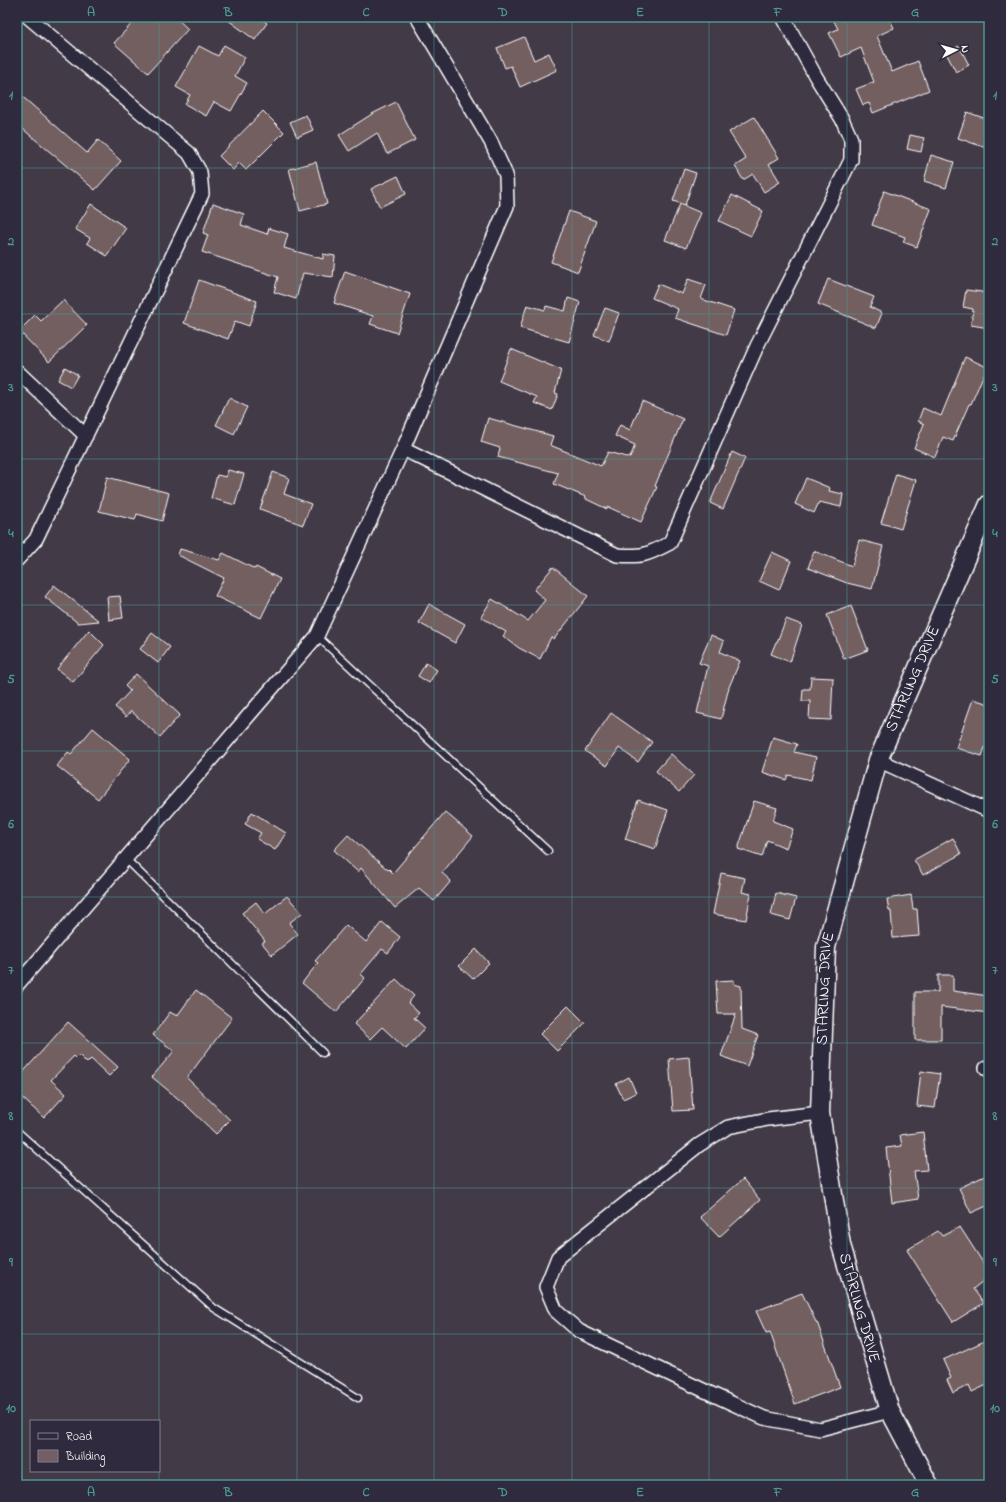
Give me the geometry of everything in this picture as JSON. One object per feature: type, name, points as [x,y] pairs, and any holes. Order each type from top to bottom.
[{"type":"street","points":[[17,560],[36,538],[202,194],[200,172],[189,153],[28,17]]},
{"type":"street","points":[[17,986],[317,636],[403,450],[507,206],[506,175],[491,142],[417,17]]},
{"type":"street","points":[[403,450],[617,555],[637,556],[651,553],[670,543],[757,346],[851,160],[851,139],[848,132],[783,17]]},
{"type":"street","points":[[17,371],[86,436]]},
{"type":"street","name":"STARLING DRIVE","points":[[929,1485],[890,1411],[841,1245],[820,1113],[826,947],[878,760],[984,530],[989,504]]},
{"type":"street","points":[[878,760],[989,811]]},
{"type":"street","points":[[820,1113],[768,1119],[728,1127],[699,1145],[558,1258],[546,1287],[556,1311],[579,1331],[764,1418],[820,1429],[890,1411]]},
{"type":"lane","points":[[317,636],[548,851]]},
{"type":"lane","points":[[126,859],[323,1053]]},
{"type":"lane","points":[[17,1131],[214,1308],[358,1398]]},
{"type":"building","points":[[138,17],[175,17],[188,29],[148,73],[114,43]]},
{"type":"building","points":[[224,17],[259,17],[267,23],[255,40]]},
{"type":"building","points":[[832,17],[889,17],[894,28],[877,36],[892,72],[918,61],[929,90],[873,113],[869,103],[863,105],[856,89],[874,82],[861,48],[841,57],[829,33],[838,29]]},
{"type":"building","points":[[524,37],[534,60],[549,53],[557,70],[520,87],[511,66],[505,68],[497,48]]},
{"type":"building","points":[[224,45],[245,57],[235,76],[247,83],[231,111],[214,102],[206,116],[185,104],[190,95],[176,87],[199,46],[218,56]]},
{"type":"building","points":[[959,46],[969,65],[956,72],[946,53]]},
{"type":"building","points":[[17,92],[87,153],[98,140],[121,161],[95,190],[17,124]]},
{"type":"building","points":[[396,102],[415,140],[387,154],[377,133],[349,151],[339,135],[372,114]]},
{"type":"building","points":[[263,111],[284,132],[246,170],[239,163],[233,170],[219,156]]},
{"type":"building","points":[[967,112],[989,120],[989,149],[958,138]]},
{"type":"building","points":[[306,115],[313,130],[297,137],[290,122]]},
{"type":"building","points":[[754,117],[779,158],[769,164],[780,182],[764,192],[753,174],[743,180],[735,166],[746,159],[729,132]]},
{"type":"building","points":[[910,135],[924,138],[921,152],[907,149]]},
{"type":"building","points":[[931,155],[954,162],[946,188],[924,181]]},
{"type":"building","points":[[316,162],[327,204],[300,211],[289,169]]},
{"type":"building","points":[[684,169],[696,173],[685,205],[673,201]]},
{"type":"building","points":[[398,176],[406,194],[380,207],[371,189]]},
{"type":"building","points":[[884,191],[931,209],[917,247],[903,242],[905,237],[872,225]]},
{"type":"building","points":[[732,195],[763,211],[751,236],[719,221]]},
{"type":"building","points":[[213,203],[244,214],[241,225],[267,234],[269,228],[288,234],[284,248],[323,259],[323,254],[335,256],[333,277],[303,273],[296,299],[274,292],[278,277],[202,252],[208,235],[203,233]]},
{"type":"building","points":[[91,204],[126,228],[107,256],[87,243],[90,238],[75,229]]},
{"type":"building","points":[[680,204],[701,213],[686,248],[665,240]]},
{"type":"building","points":[[569,211],[596,221],[578,272],[551,262]]},
{"type":"building","points":[[345,271],[410,294],[397,333],[370,324],[373,316],[334,303]]},
{"type":"building","points":[[688,279],[706,285],[701,299],[734,310],[726,335],[675,318],[678,309],[652,298],[658,284],[682,294]]},
{"type":"building","points":[[828,279],[874,297],[870,307],[882,313],[876,328],[818,304]]},
{"type":"building","points":[[199,280],[257,301],[249,326],[235,321],[228,339],[184,323]]},
{"type":"building","points":[[966,290],[989,293],[989,328],[971,325],[973,309],[963,307]]},
{"type":"building","points":[[568,298],[580,302],[569,342],[520,328],[527,305],[545,310],[546,306],[565,311]]},
{"type":"building","points":[[63,300],[87,325],[49,362],[19,331],[35,315],[41,321]]},
{"type":"building","points":[[605,308],[619,313],[609,341],[594,335]]},
{"type":"building","points":[[511,349],[561,370],[555,393],[558,394],[552,410],[534,403],[537,397],[499,381]]},
{"type":"building","points":[[965,357],[987,367],[953,441],[943,437],[935,457],[914,448],[924,424],[918,421],[923,408],[941,416]]},
{"type":"building","points":[[65,367],[78,375],[71,387],[58,380]]},
{"type":"building","points":[[229,398],[247,407],[234,434],[216,425]]},
{"type":"building","points":[[642,401],[683,419],[655,486],[657,487],[641,522],[608,507],[607,509],[586,499],[586,497],[554,484],[558,473],[498,457],[500,448],[481,442],[488,418],[553,436],[550,445],[601,466],[608,452],[630,458],[635,445],[615,436],[620,425],[630,430]]},
{"type":"building","points":[[732,452],[745,458],[723,509],[710,503]]},
{"type":"building","points":[[228,470],[244,474],[235,505],[211,498],[217,475],[226,477]]},
{"type":"building","points":[[273,472],[289,478],[284,494],[311,504],[303,525],[260,509]]},
{"type":"building","points":[[896,474],[916,480],[901,529],[881,523]]},
{"type":"building","points":[[107,477],[169,493],[162,521],[137,514],[135,520],[99,511]]},
{"type":"building","points":[[806,478],[830,488],[829,491],[843,494],[841,507],[819,502],[814,513],[795,504]]},
{"type":"building","points":[[859,540],[883,546],[872,589],[847,583],[808,568],[814,551],[852,566]]},
{"type":"building","points":[[180,549],[219,560],[223,553],[255,569],[256,567],[280,579],[261,618],[215,596],[224,578],[178,555]]},
{"type":"building","points":[[772,552],[791,561],[779,590],[759,581]]},
{"type":"building","points":[[553,567],[588,596],[554,639],[551,637],[540,659],[519,648],[503,636],[506,632],[481,617],[492,599],[528,621],[545,600],[534,590]]},
{"type":"building","points":[[54,585],[99,621],[78,623],[45,597]]},
{"type":"building","points":[[120,596],[123,618],[109,620],[107,597]]},
{"type":"building","points":[[429,604],[465,624],[455,643],[419,623]]},
{"type":"building","points":[[851,606],[868,650],[844,659],[827,615]]},
{"type":"building","points":[[786,619],[802,625],[790,662],[771,654]]},
{"type":"building","points":[[89,630],[104,645],[73,682],[57,669]]},
{"type":"building","points":[[152,633],[170,647],[158,663],[140,649]]},
{"type":"building","points":[[711,635],[724,641],[720,652],[740,661],[729,687],[721,719],[697,713],[708,666],[699,663]]},
{"type":"building","points":[[426,663],[437,670],[429,683],[418,676]]},
{"type":"building","points":[[136,674],[180,715],[160,737],[131,711],[126,717],[115,707],[130,691],[125,686]]},
{"type":"building","points":[[811,677],[833,678],[831,720],[809,719],[810,701],[802,701],[803,689],[810,689]]},
{"type":"building","points":[[973,699],[989,704],[989,736],[982,756],[956,748]]},
{"type":"building","points":[[611,713],[652,742],[638,762],[619,748],[607,766],[585,751]]},
{"type":"building","points":[[93,728],[130,759],[98,799],[57,766],[68,752],[71,754]]},
{"type":"building","points":[[773,737],[797,744],[794,752],[816,757],[811,780],[788,775],[786,780],[762,772]]},
{"type":"building","points":[[671,754],[694,775],[679,792],[656,771]]},
{"type":"building","points":[[638,800],[668,810],[655,849],[625,839]]},
{"type":"building","points":[[754,801],[777,808],[773,821],[793,829],[786,848],[767,840],[762,857],[738,849]]},
{"type":"building","points":[[252,812],[286,833],[275,850],[257,839],[261,833],[245,824]]},
{"type":"building","points":[[445,812],[473,836],[442,873],[451,881],[434,901],[419,888],[395,908],[361,868],[358,872],[334,850],[348,835],[393,873]]},
{"type":"building","points":[[953,838],[961,854],[923,875],[914,860]]},
{"type":"building","points":[[721,873],[745,878],[742,892],[751,894],[746,920],[713,914]]},
{"type":"building","points":[[776,893],[796,898],[790,920],[771,915]]},
{"type":"building","points":[[911,895],[913,909],[917,909],[919,936],[893,938],[891,911],[889,911],[887,899]]},
{"type":"building","points":[[287,896],[302,913],[289,923],[298,934],[272,955],[262,943],[265,941],[242,913],[256,902],[265,914]]},
{"type":"building","points":[[382,922],[400,937],[388,953],[382,949],[361,974],[365,978],[336,1012],[302,983],[318,963],[315,961],[346,925],[366,942]]},
{"type":"building","points":[[476,949],[489,963],[473,979],[459,966]]},
{"type":"building","points":[[938,975],[953,975],[953,991],[989,996],[989,1013],[941,1007],[941,1040],[915,1040],[915,992],[938,992]]},
{"type":"building","points":[[396,979],[414,996],[408,1003],[419,1013],[414,1018],[425,1028],[406,1049],[382,1027],[370,1039],[354,1024]]},
{"type":"building","points":[[734,980],[734,984],[741,986],[742,1029],[758,1035],[747,1066],[721,1056],[736,1014],[718,1014],[716,981]]},
{"type":"building","points":[[196,990],[232,1018],[187,1078],[230,1120],[216,1134],[187,1106],[152,1077],[174,1051],[153,1035],[170,1012],[177,1016]]},
{"type":"building","points":[[568,1006],[585,1023],[557,1051],[540,1034]]},
{"type":"building","points":[[68,1022],[118,1067],[109,1076],[91,1059],[87,1063],[79,1055],[76,1058],[74,1056],[51,1080],[66,1094],[44,1118],[17,1093],[17,1079]]},
{"type":"building","points":[[689,1057],[693,1110],[673,1111],[669,1059]]},
{"type":"building","points":[[921,1071],[940,1074],[935,1108],[917,1106]]},
{"type":"building","points":[[629,1077],[636,1093],[623,1099],[616,1084]]},
{"type":"building","points":[[923,1132],[927,1170],[914,1171],[918,1199],[892,1203],[886,1148],[902,1146],[900,1135]]},
{"type":"building","points":[[989,1174],[989,1205],[971,1213],[959,1188]]},
{"type":"building","points":[[743,1179],[760,1200],[719,1237],[700,1217]]},
{"type":"building","points":[[960,1227],[989,1272],[989,1276],[973,1289],[984,1303],[953,1322],[907,1250],[938,1231],[942,1236]]},
{"type":"building","points":[[802,1293],[817,1322],[840,1387],[795,1404],[770,1332],[766,1333],[756,1311]]},
{"type":"building","points":[[989,1339],[989,1384],[972,1392],[969,1385],[953,1393],[947,1380],[951,1378],[943,1360]]}]
